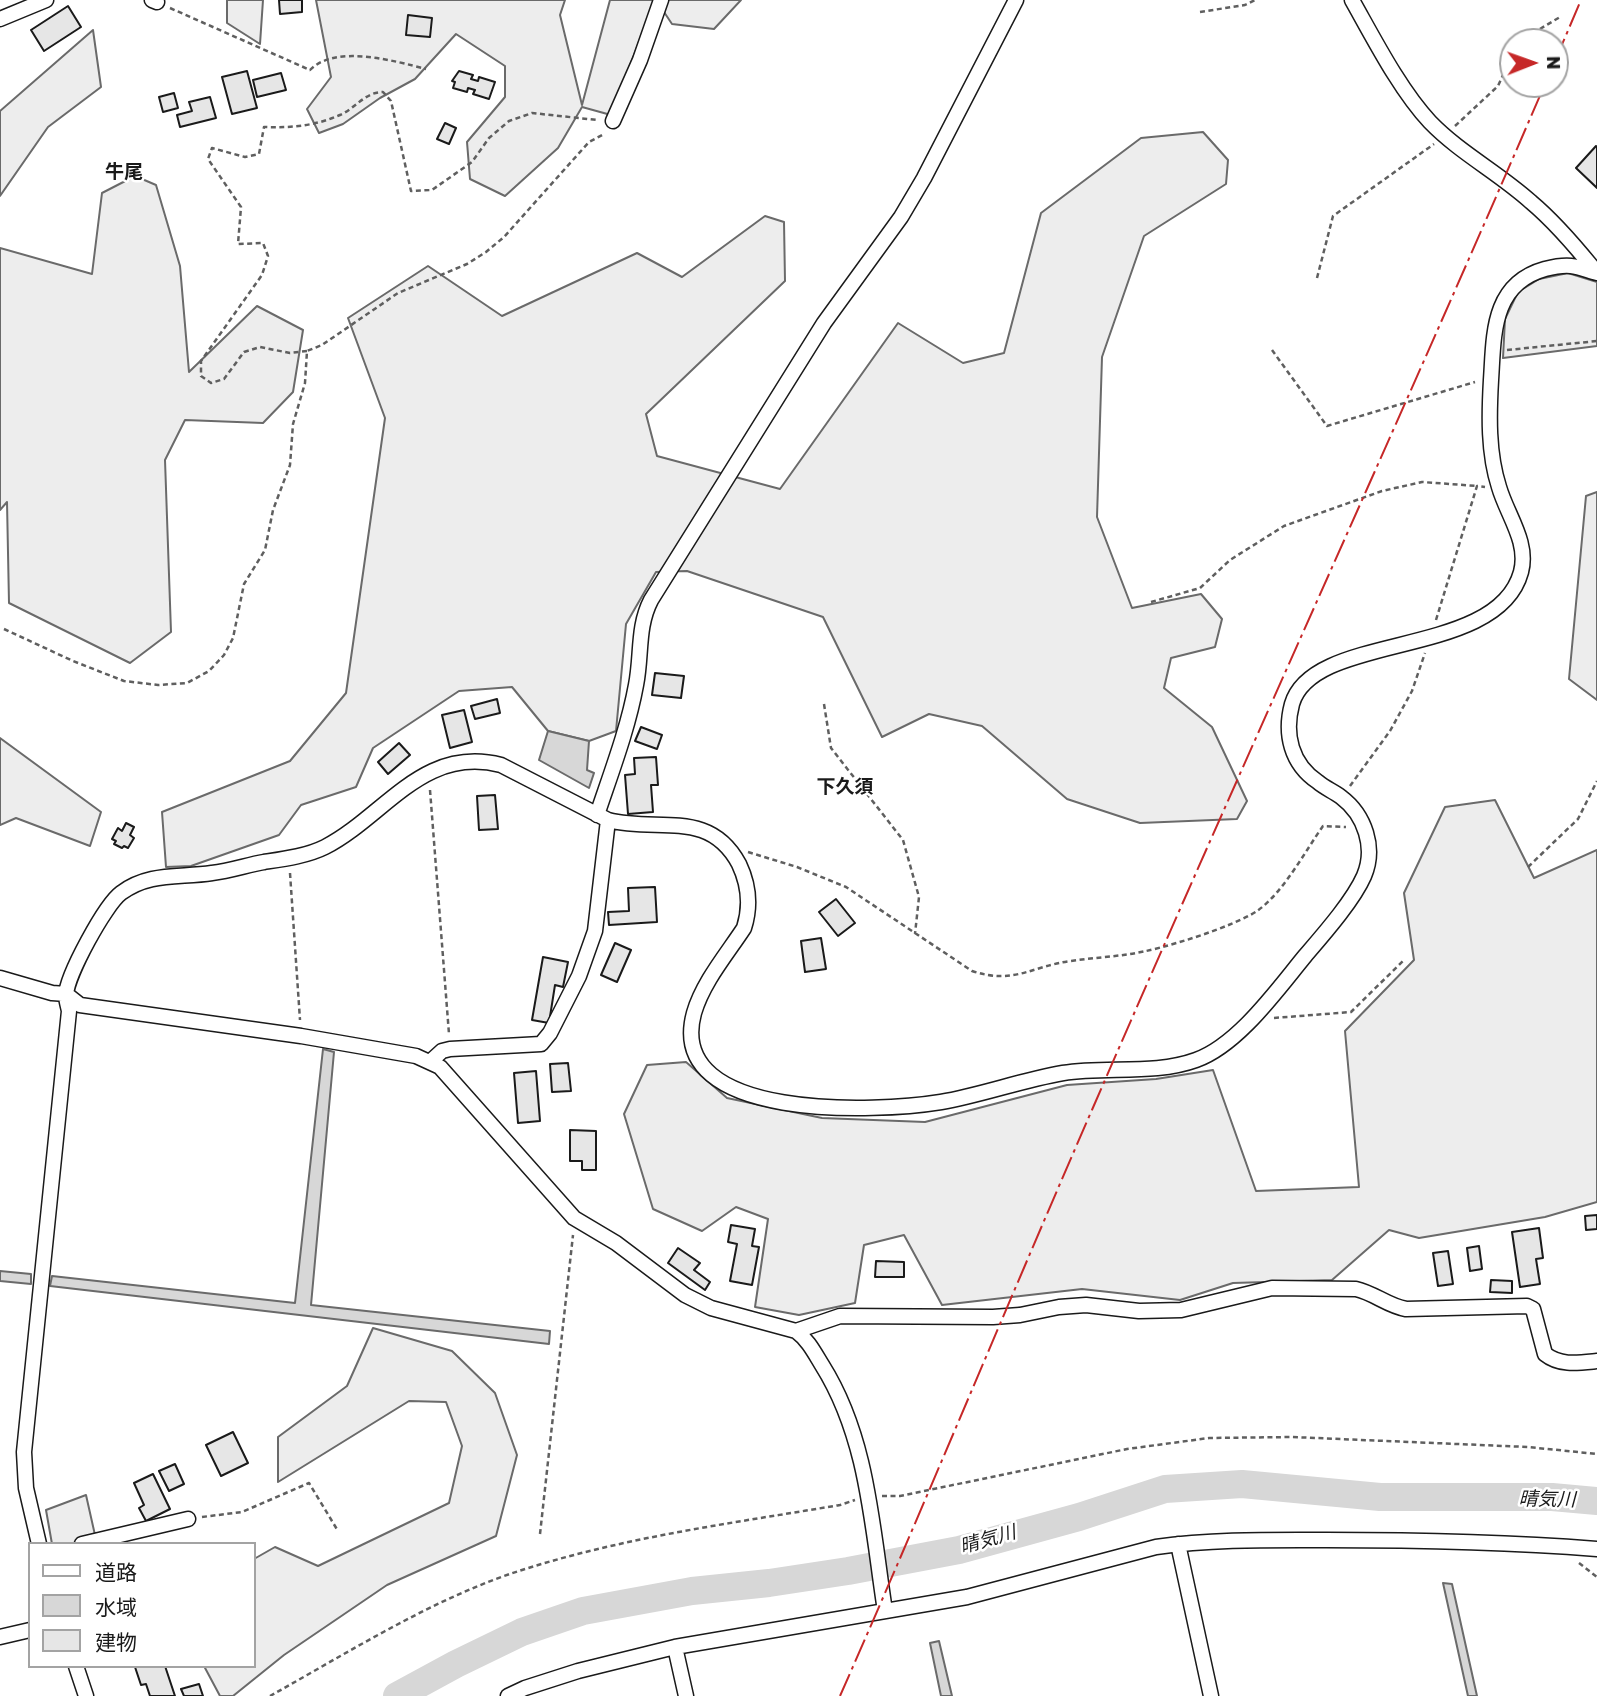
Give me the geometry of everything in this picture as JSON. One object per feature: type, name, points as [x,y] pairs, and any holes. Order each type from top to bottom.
[{"type":"street","points":[[0,19],[46,0]]},
{"type":"street","points":[[613,121],[640,60],[661,0]]},
{"type":"street","points":[[431,1061],[450,1048],[541,1044],[550,1033],[579,976],[595,931],[602,817],[636,687],[643,615],[824,323],[901,217],[1016,0]]},
{"type":"street","points":[[1352,0],[1412,101],[1445,136],[1530,201],[1573,243],[1597,273]]},
{"type":"street","points":[[39,1542],[26,1488],[24,1452],[69,1011],[66,994],[75,967],[103,913],[118,895],[139,882],[161,876],[212,873],[289,859],[324,848],[354,828],[402,788],[428,772],[456,763],[484,761],[501,765],[602,817],[623,824],[681,824],[702,829],[719,838],[731,849],[744,874],[748,894],[747,919],[700,997],[692,1028],[698,1056],[707,1070],[724,1085],[748,1095],[819,1107],[884,1108],[942,1102],[1059,1074],[1095,1069],[1169,1067],[1199,1059],[1227,1042],[1250,1021],[1307,954],[1355,892],[1365,873],[1368,839],[1355,810],[1342,797],[1313,780],[1295,760],[1289,740],[1289,715],[1295,695],[1309,678],[1334,665],[1468,625],[1491,614],[1509,598],[1520,578],[1523,563],[1521,543],[1499,487],[1493,460],[1489,416],[1496,324],[1509,291],[1520,280],[1535,272],[1568,266],[1597,273]]},
{"type":"street","points":[[0,978],[52,993],[66,994],[80,1005],[301,1036],[416,1056],[440,1067],[574,1218],[616,1242],[685,1295],[711,1308],[796,1331],[806,1339],[834,1384],[850,1419],[867,1484],[885,1611]]},
{"type":"street","points":[[796,1331],[840,1316],[993,1318],[1086,1305],[1139,1311],[1181,1310],[1272,1289],[1356,1289],[1369,1292],[1394,1307],[1406,1309],[1527,1306],[1533,1309],[1540,1343],[1545,1354],[1551,1359],[1576,1363],[1597,1361]]},
{"type":"street","points":[[90,1542],[188,1518]]},
{"type":"street","points":[[508,1696],[578,1671],[675,1647],[967,1597],[1156,1547],[1178,1544],[1220,1540],[1389,1540],[1597,1549]]},
{"type":"street","points":[[1178,1544],[1211,1696]]},
{"type":"street","points":[[0,1637],[28,1630]]},
{"type":"street","points":[[675,1647],[686,1696]]},
{"type":"street","points":[[77,1668],[86,1696]]},
{"type":"path","points":[[1200,12],[1245,5],[1255,0]]},
{"type":"path","points":[[155,1],[310,70],[318,62],[355,56],[392,60],[426,69]]},
{"type":"path","points":[[1542,28],[1560,17]]},
{"type":"path","points":[[1317,278],[1334,216],[1445,136],[1499,84]]},
{"type":"path","points":[[373,92],[383,92],[391,101],[411,191],[432,190],[472,162],[489,138],[509,121],[532,113],[613,121],[608,131],[589,142],[504,237],[486,252],[467,264],[398,293],[322,345],[307,351],[290,353],[260,347],[244,352],[224,379],[211,383],[201,376],[201,362],[262,275],[268,256],[263,243],[238,244],[241,207],[208,159],[212,148],[245,157],[259,153],[264,127],[291,128],[321,123],[345,114],[373,92]]},
{"type":"path","points":[[1493,351],[1597,341]]},
{"type":"path","points":[[1272,350],[1327,426],[1492,377]]},
{"type":"path","points":[[4,629],[73,662],[124,681],[158,685],[187,683],[209,671],[225,654],[233,638],[244,584],[265,550],[273,510],[290,465],[293,424],[305,383],[307,351]]},
{"type":"path","points":[[1151,602],[1200,588],[1230,560],[1283,526],[1381,491],[1422,482],[1477,486]]},
{"type":"path","points":[[824,704],[831,748],[903,840],[919,897],[915,934]]},
{"type":"path","points":[[428,772],[450,1048]]},
{"type":"path","points":[[1528,867],[1578,819],[1597,781]]},
{"type":"path","points":[[731,849],[797,867],[846,887],[972,971],[991,977],[1019,975],[1068,961],[1132,954],[1239,921],[1258,910],[1273,896],[1323,826],[1363,825]]},
{"type":"path","points":[[289,859],[301,1036]]},
{"type":"path","points":[[1250,1021],[1351,1012],[1403,961]]},
{"type":"path","points":[[540,1534],[574,1218]]},
{"type":"path","points":[[270,1696],[422,1613],[520,1570],[670,1534],[840,1505],[867,1496],[900,1496],[1127,1449],[1220,1437],[1319,1438],[1528,1447],[1597,1454]]},
{"type":"path","points":[[188,1518],[242,1512],[309,1483],[338,1531]]},
{"type":"shaded area","points":[[227,0],[263,0],[260,44],[227,23]]},
{"type":"shaded area","points":[[316,0],[565,0],[560,15],[582,105],[610,0],[655,0],[611,115],[582,107],[558,148],[505,196],[470,179],[467,142],[505,97],[505,66],[456,34],[415,79],[380,98],[343,124],[319,133],[307,109],[331,77]]},
{"type":"shaded area","points":[[656,0],[741,0],[714,29],[672,24]]},
{"type":"shaded area","points":[[93,30],[101,87],[48,127],[0,196],[0,111]]},
{"type":"shaded area","points":[[1203,132],[1228,160],[1226,184],[1144,236],[1102,357],[1097,517],[1132,608],[1201,594],[1222,619],[1215,647],[1171,658],[1164,688],[1212,727],[1247,801],[1237,819],[1140,823],[1067,799],[982,726],[929,714],[882,737],[823,617],[687,571],[656,572],[626,624],[616,731],[589,741],[548,731],[512,687],[459,691],[373,748],[356,787],[301,805],[279,835],[191,866],[166,867],[162,812],[290,761],[346,693],[385,418],[348,318],[428,266],[502,316],[637,253],[682,277],[765,216],[784,222],[785,281],[646,414],[657,456],[780,489],[898,323],[963,363],[1004,353],[1041,213],[1141,138]]},
{"type":"shaded area","points":[[135,176],[156,185],[180,266],[189,372],[257,306],[303,330],[293,392],[263,423],[185,420],[165,460],[171,632],[130,663],[9,603],[7,502],[0,510],[0,248],[92,274],[102,193]]},
{"type":"shaded area","points":[[1568,273],[1597,282],[1597,346],[1503,358],[1505,319],[1518,292],[1539,279]]},
{"type":"shaded area","points":[[1597,492],[1597,700],[1569,679],[1586,496]]},
{"type":"shaded area","points":[[0,738],[101,812],[90,846],[16,818],[0,825]]},
{"type":"shaded area","points":[[1495,800],[1534,878],[1597,850],[1597,1202],[1545,1217],[1419,1238],[1389,1230],[1332,1280],[1233,1283],[1180,1300],[1082,1289],[942,1305],[904,1235],[864,1245],[855,1303],[799,1315],[755,1307],[768,1219],[736,1207],[702,1231],[653,1209],[624,1114],[647,1065],[686,1062],[727,1098],[822,1118],[925,1122],[1067,1085],[1156,1079],[1213,1070],[1256,1191],[1359,1187],[1345,1031],[1414,960],[1404,893],[1445,807]]},
{"type":"shaded area","points":[[373,1328],[452,1351],[495,1393],[517,1455],[496,1536],[387,1585],[284,1655],[233,1696],[220,1696],[205,1668],[256,1668],[256,1558],[275,1547],[318,1566],[449,1503],[462,1446],[446,1402],[409,1401],[278,1482],[278,1437],[347,1386]]},
{"type":"shaded area","points":[[86,1495],[97,1542],[52,1542],[46,1510]]},
{"type":"water","points":[[548,731],[589,741],[587,770],[594,773],[589,788],[539,760]]},
{"type":"water","points":[[323,1049],[334,1052],[311,1305],[550,1331],[549,1344],[50,1286],[52,1276],[295,1303]]},
{"type":"water","points":[[0,1271],[31,1274],[31,1284],[0,1281]]},
{"type":"water","points":[[1443,1583],[1452,1584],[1477,1696],[1468,1696]]},
{"type":"water","points":[[939,1641],[952,1696],[941,1696],[930,1643]]},
{"type":"building","points":[[279,0],[302,0],[302,12],[280,14]]},
{"type":"building","points":[[68,6],[81,27],[44,51],[31,30]]},
{"type":"building","points":[[408,15],[432,18],[430,37],[406,35]]},
{"type":"building","points":[[247,71],[257,108],[232,114],[222,77]]},
{"type":"building","points":[[459,71],[473,75],[471,79],[478,81],[479,77],[495,82],[489,99],[473,94],[475,90],[468,88],[467,92],[453,88],[455,82],[452,81]]},
{"type":"building","points":[[281,73],[286,90],[257,97],[253,80]]},
{"type":"building","points":[[174,93],[178,108],[163,112],[159,97]]},
{"type":"building","points":[[210,97],[216,118],[180,127],[177,115],[192,111],[189,102]]},
{"type":"building","points":[[445,123],[456,128],[449,144],[437,139]]},
{"type":"building","points":[[1597,147],[1597,188],[1576,168]]},
{"type":"building","points":[[655,673],[684,676],[681,698],[652,695]]},
{"type":"building","points":[[497,699],[500,713],[475,719],[471,706]]},
{"type":"building","points":[[464,710],[472,742],[450,748],[442,715]]},
{"type":"building","points":[[641,727],[662,735],[657,749],[635,741]]},
{"type":"building","points":[[399,743],[410,755],[388,774],[378,762]]},
{"type":"building","points":[[656,757],[658,785],[651,785],[653,812],[628,814],[625,775],[635,774],[634,758]]},
{"type":"building","points":[[495,795],[498,829],[479,830],[477,796]]},
{"type":"building","points":[[126,823],[134,827],[130,835],[134,838],[128,848],[122,848],[114,844],[116,841],[112,839],[118,828],[122,831]]},
{"type":"building","points":[[655,887],[657,922],[609,925],[608,912],[629,911],[628,888]]},
{"type":"building","points":[[836,899],[855,923],[838,936],[819,912]]},
{"type":"building","points":[[821,938],[826,969],[805,972],[801,941]]},
{"type":"building","points":[[615,943],[631,950],[617,982],[601,975]]},
{"type":"building","points":[[543,957],[568,962],[563,987],[555,985],[549,1023],[532,1020]]},
{"type":"building","points":[[568,1063],[571,1091],[552,1092],[550,1064]]},
{"type":"building","points":[[536,1071],[540,1121],[518,1123],[514,1073]]},
{"type":"building","points":[[570,1130],[596,1131],[596,1170],[582,1170],[582,1161],[570,1161]]},
{"type":"building","points":[[1597,1215],[1597,1229],[1586,1230],[1585,1216]]},
{"type":"building","points":[[731,1225],[755,1229],[752,1246],[759,1247],[752,1285],[730,1281],[737,1244],[728,1242]]},
{"type":"building","points":[[1539,1228],[1543,1258],[1536,1259],[1540,1284],[1520,1287],[1512,1232]]},
{"type":"building","points":[[1479,1246],[1482,1269],[1470,1271],[1467,1248]]},
{"type":"building","points":[[678,1248],[700,1263],[694,1270],[710,1282],[705,1290],[668,1263]]},
{"type":"building","points":[[1448,1251],[1453,1284],[1438,1286],[1433,1253]]},
{"type":"building","points":[[876,1261],[904,1262],[904,1277],[875,1277]]},
{"type":"building","points":[[1491,1280],[1512,1281],[1512,1293],[1490,1292]]},
{"type":"building","points":[[233,1432],[248,1463],[221,1476],[206,1445]]},
{"type":"building","points":[[175,1464],[184,1484],[169,1491],[159,1471]]},
{"type":"building","points":[[153,1474],[170,1509],[146,1521],[139,1508],[144,1505],[134,1483]]},
{"type":"building","points":[[135,1668],[166,1668],[175,1696],[150,1696],[146,1684],[141,1685]]},
{"type":"building","points":[[199,1684],[203,1696],[184,1696],[181,1689]]},
{"type":"waterway","name":"晴気川","points":[[397,1696],[522,1632],[583,1611],[692,1591],[848,1571],[959,1550],[1079,1517],[1165,1489],[1242,1484],[1380,1497],[1552,1497],[1597,1501]]},
{"type":"power","points":[[1569,28],[1581,0]]},
{"type":"power","points":[[840,1696],[1151,975],[1539,98]]},
{"type":"district","name":"牛尾","points":[[124,173]]},
{"type":"district","name":"下久須","points":[[845,788]]}]
